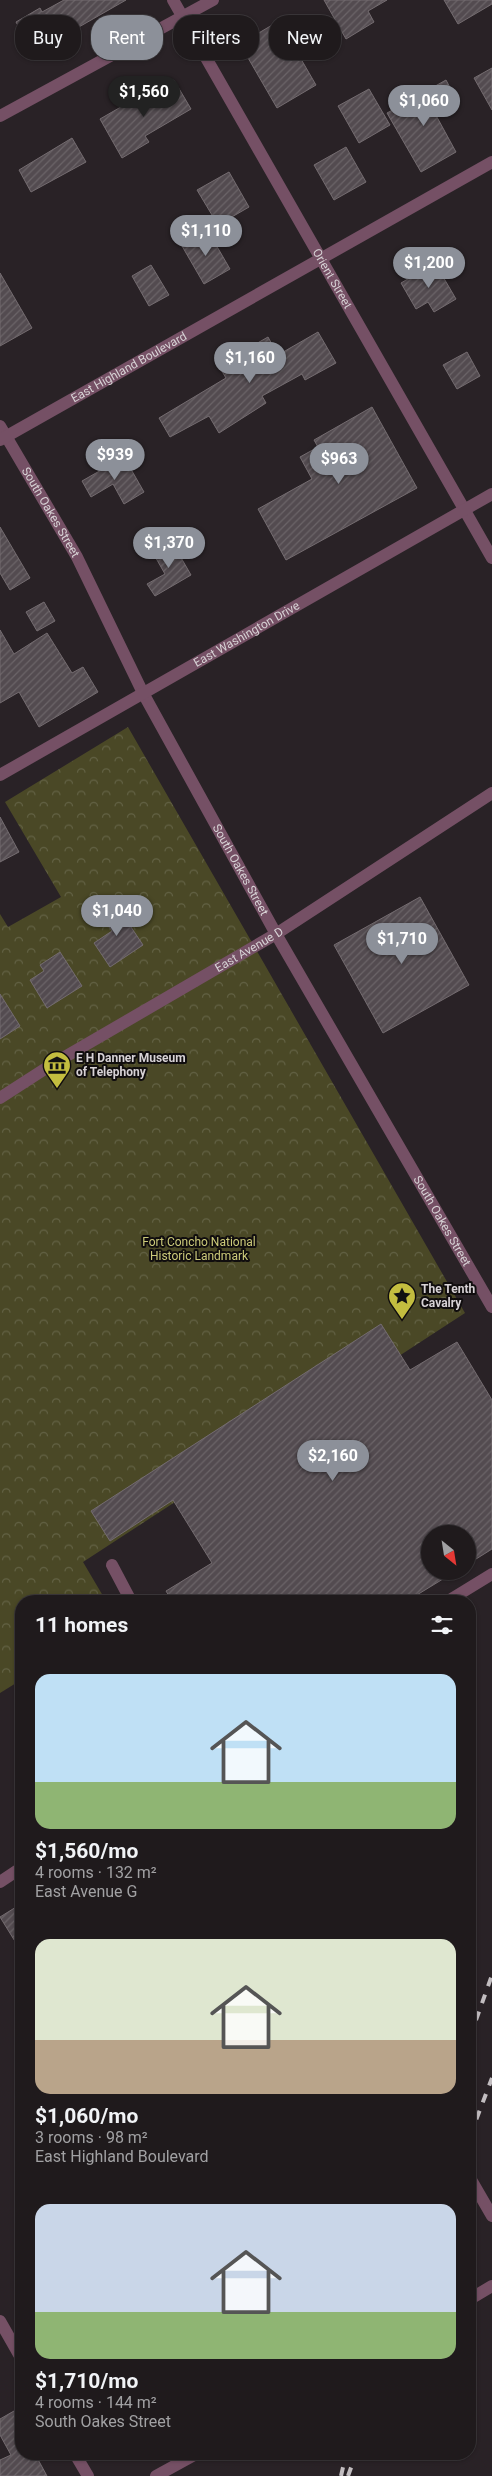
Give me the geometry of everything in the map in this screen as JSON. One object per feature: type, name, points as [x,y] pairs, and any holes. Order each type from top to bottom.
[{"type":"street","name":"Orient Street","points":[[174,0],[182,15]]},
{"type":"street","points":[[187,15],[213,0]]},
{"type":"street","points":[[0,116],[173,22]]},
{"type":"street","name":"Orient Street","points":[[208,60],[492,558]]},
{"type":"street","name":"East Highland Boulevard","points":[[2,434],[321,259],[492,162]]},
{"type":"street","name":"South Oakes Street","points":[[2,434],[77,557],[143,693],[276,934],[492,1307]]},
{"type":"street","name":"East Washington Drive","points":[[0,775],[492,494]]},
{"type":"street","name":"East Avenue D","points":[[0,1098],[50,1065],[276,934],[492,793]]},
{"type":"street","points":[[112,1565],[127,1595]]},
{"type":"street","points":[[458,1595],[492,1574]]},
{"type":"street","points":[[0,1882],[15,1872]]},
{"type":"street","points":[[476,2188],[492,2216]]},
{"type":"street","points":[[476,2295],[492,2286]]},
{"type":"street","points":[[0,2321],[15,2347]]},
{"type":"street","points":[[79,2460],[88,2476]]},
{"type":"street","points":[[156,2476],[185,2460]]},
{"type":"green space","name":"Fort Concho National Historic Landmark","points":[[128,727],[465,1313],[83,1562],[102,1595],[15,1595],[15,1684],[0,1693],[0,914],[8,927],[61,897],[5,802]]},
{"type":"building","points":[[64,0],[126,0],[100,15],[91,15],[91,20],[81,26],[81,15],[28,15],[40,8],[42,12]]},
{"type":"building","points":[[324,0],[387,0],[368,11],[374,22],[346,39],[341,30],[341,15],[332,15]]},
{"type":"building","points":[[444,0],[492,0],[492,4],[458,24]]},
{"type":"building","points":[[269,27],[269,60],[302,60],[316,85],[277,108],[249,60],[259,60],[259,33]]},
{"type":"building","points":[[492,68],[492,110],[474,78]]},
{"type":"building","points":[[174,80],[191,109],[145,136],[149,142],[122,158],[100,119],[126,104],[128,106]]},
{"type":"building","points":[[446,80],[454,95],[432,108],[456,152],[421,172],[387,113]]},
{"type":"building","points":[[369,89],[390,125],[359,143],[338,106]]},
{"type":"building","points":[[72,138],[86,162],[31,192],[19,170]]},
{"type":"building","points":[[346,147],[366,182],[334,200],[314,165]]},
{"type":"building","points":[[229,172],[249,207],[218,225],[197,190]]},
{"type":"building","points":[[208,231],[230,269],[204,284],[182,246]]},
{"type":"building","points":[[435,263],[456,299],[434,312],[428,302],[416,309],[401,283]]},
{"type":"building","points":[[151,265],[169,295],[149,306],[132,276]]},
{"type":"building","points":[[0,273],[32,328],[0,346]]},
{"type":"building","points":[[318,332],[336,363],[305,380],[302,374],[262,396],[266,403],[219,433],[209,416],[170,437],[159,418],[226,378],[220,368],[249,352],[247,349],[268,337],[278,355]]},
{"type":"building","points":[[467,352],[480,376],[457,389],[443,365]]},
{"type":"building","points":[[372,407],[417,488],[286,560],[258,509],[312,479],[300,457],[318,447],[314,440]]},
{"type":"building","points":[[124,457],[144,492],[124,504],[113,484],[91,497],[82,481]]},
{"type":"building","points":[[0,527],[30,578],[10,590],[0,573]]},
{"type":"building","points":[[172,542],[191,575],[155,596],[147,584],[165,574],[153,553]]},
{"type":"building","points":[[44,602],[55,621],[37,631],[26,612]]},
{"type":"building","points":[[0,630],[14,654],[47,633],[72,673],[83,667],[98,692],[39,727],[19,692],[0,703]]},
{"type":"building","points":[[0,817],[19,852],[0,862]]},
{"type":"building","points":[[420,897],[469,985],[383,1033],[334,945]]},
{"type":"building","points":[[115,903],[143,945],[110,967],[94,943],[112,931],[100,913]]},
{"type":"building","points":[[60,952],[82,986],[47,1008],[30,980],[44,971],[40,965]]},
{"type":"building","points":[[0,994],[20,1026],[0,1039]]},
{"type":"building","points":[[381,1324],[410,1370],[457,1342],[492,1400],[492,1549],[476,1559],[476,1525],[421,1525],[421,1580],[441,1580],[417,1595],[168,1595],[166,1591],[212,1563],[173,1500],[110,1541],[91,1511]]},
{"type":"building","points":[[15,1908],[15,1941],[0,1917]]},
{"type":"building","points":[[15,2410],[15,2460],[38,2460],[47,2476],[0,2476],[0,2460],[11,2455],[0,2435],[0,2419]]},
{"type":"railway","points":[[476,2020],[492,1975]]},
{"type":"railway","points":[[476,2120],[492,2078]]},
{"type":"railway","points":[[341,2476],[345,2460]]},
{"type":"railway","points":[[348,2476],[354,2460]]},
{"type":"place","name":"E H Danner Museum of Telephony","points":[[57,1089]]},
{"type":"place","name":"The Tenth Cavalry","points":[[402,1320]]}]
